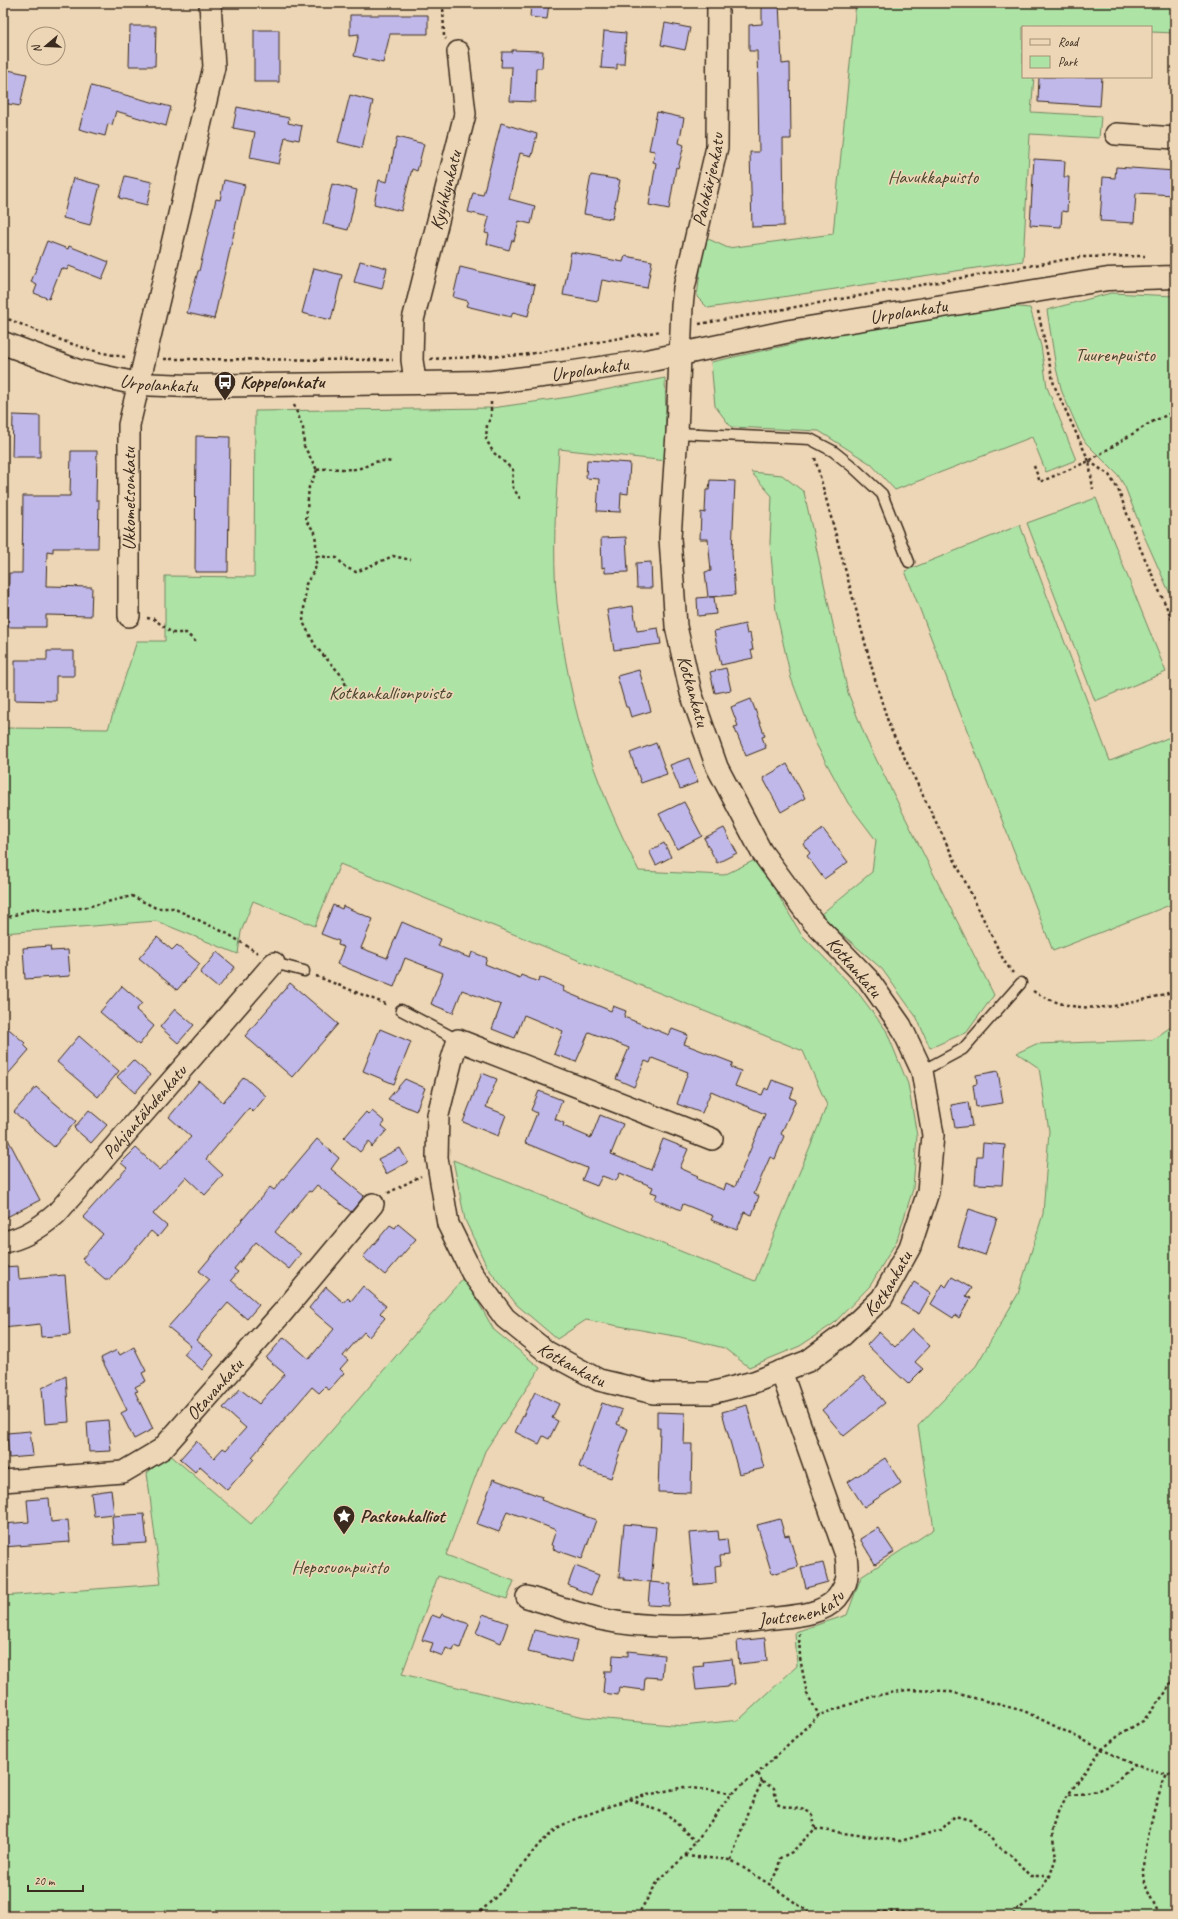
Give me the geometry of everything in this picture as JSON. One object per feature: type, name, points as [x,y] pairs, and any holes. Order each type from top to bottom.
[{"type":"main road","name":"Urpolankatu","points":[[3,343],[78,371],[138,384],[188,386],[416,381],[492,382],[567,373],[681,354],[790,331],[1108,279],[1175,277]]},
{"type":"street","points":[[138,384],[214,67],[210,3]]},
{"type":"street","name":"Palokärjenkatu","points":[[681,354],[681,327],[684,288],[717,147],[718,3]]},
{"type":"street","name":"Kyyhkynkatu","points":[[416,381],[412,360],[413,320],[465,114],[458,52]]},
{"type":"street","points":[[1116,134],[1175,138]]},
{"type":"street","name":"Kotkankatu","points":[[458,1040],[438,1115],[439,1168],[448,1224],[472,1274],[505,1318],[547,1352],[599,1380],[654,1393],[711,1392],[754,1382],[808,1361],[843,1335],[882,1298],[910,1247],[928,1192],[933,1135],[922,1071],[901,1026],[868,979],[813,922],[761,851],[717,767],[691,693],[676,626],[670,538],[681,354]]},
{"type":"street","name":"Ukkometsonkatu","points":[[129,616],[130,425],[138,384]]},
{"type":"street","name":"Pohjantähdenkatu","points":[[3,1242],[27,1234],[41,1226],[56,1214],[274,963]]},
{"type":"street","points":[[458,1040],[712,1139]]},
{"type":"street","name":"Otavankatu","points":[[3,1481],[123,1472],[162,1449],[374,1204]]},
{"type":"street","name":"Joutsenenkatu","points":[[527,1597],[600,1619],[639,1624],[682,1626],[722,1625],[799,1615],[820,1610],[836,1598],[848,1579],[846,1555],[781,1372]]},
{"type":"lane","points":[[677,433],[810,439],[833,451],[882,494],[909,562]]},
{"type":"lane","points":[[274,963],[304,971]]},
{"type":"lane","points":[[922,1071],[963,1049],[1021,983]]},
{"type":"lane","points":[[401,1010],[458,1040]]},
{"type":"path","points":[[443,3],[444,37],[458,52]]},
{"type":"path","points":[[3,317],[77,347],[103,354],[144,359],[412,360],[523,355],[1080,256],[1147,256]]},
{"type":"path","points":[[1030,265],[1044,343],[1054,385],[1089,461],[1093,489]]},
{"type":"path","points":[[285,383],[286,394],[294,406],[303,428],[304,446],[317,470]]},
{"type":"path","points":[[1034,466],[1040,482],[1089,461],[1150,423],[1175,411]]},
{"type":"path","points":[[491,417],[487,425],[486,439],[493,452],[514,470],[512,486],[521,500]]},
{"type":"path","points":[[810,439],[876,683],[890,728],[1004,961],[1021,983],[1037,993],[1065,1005],[1095,1009],[1140,1001],[1175,991]]},
{"type":"path","points":[[317,470],[330,467],[356,469],[380,460],[392,462]]},
{"type":"path","points":[[1089,461],[1109,475],[1118,488],[1137,541],[1175,626]]},
{"type":"path","points":[[317,470],[309,487],[306,521],[315,532],[317,556],[315,570],[306,584],[303,622],[316,647],[343,677],[346,686]]},
{"type":"path","points":[[317,556],[337,558],[345,567],[356,572],[393,556],[411,560]]},
{"type":"path","points":[[129,616],[154,619],[172,633],[186,633],[197,643]]},
{"type":"path","points":[[3,919],[35,908],[50,911],[82,908],[132,896],[156,908],[172,908],[228,934],[274,963]]},
{"type":"path","points":[[304,971],[401,1010]]},
{"type":"path","points":[[374,1204],[391,1191],[439,1168]]},
{"type":"path","points":[[799,1615],[800,1658],[807,1694],[819,1715]]},
{"type":"path","points":[[1013,1916],[1018,1909],[1034,1899],[1050,1876],[1056,1857],[1052,1832],[1060,1809],[1068,1795],[1101,1750],[1122,1733],[1143,1721],[1166,1692],[1175,1676]]},
{"type":"path","points":[[637,1916],[658,1881],[685,1856],[732,1793],[758,1773],[819,1715],[874,1696],[906,1690],[947,1691],[1024,1711],[1134,1765],[1175,1775]]},
{"type":"path","points":[[1068,1795],[1089,1794],[1116,1782],[1134,1765]]},
{"type":"path","points":[[758,1773],[762,1782],[774,1788],[777,1804],[786,1808],[807,1810],[813,1815],[815,1829]]},
{"type":"path","points":[[1159,1916],[1149,1898],[1144,1880],[1147,1848],[1156,1798],[1167,1774]]},
{"type":"path","points":[[731,1860],[748,1811],[762,1782]]},
{"type":"path","points":[[476,1916],[505,1888],[539,1844],[557,1829],[578,1818],[629,1799],[684,1787],[732,1793]]},
{"type":"path","points":[[629,1799],[668,1815],[696,1842]]},
{"type":"path","points":[[815,1829],[900,1841],[941,1830],[955,1816],[970,1820],[990,1837],[996,1845],[1011,1855],[1030,1876],[1050,1876]]},
{"type":"path","points":[[769,1884],[778,1870],[780,1858],[792,1852],[815,1829]]},
{"type":"path","points":[[685,1856],[731,1860],[769,1884],[814,1916]]},
{"type":"path","points":[[842,1916],[870,1912],[918,1913],[928,1916]]},
{"type":"green space","name":"Havukkapuisto","points":[[856,3],[1175,3],[1175,33],[1152,32],[1152,26],[1022,26],[1022,78],[1034,78],[1031,112],[1101,116],[1099,138],[1030,134],[1023,261],[708,308],[697,297],[704,237],[728,248],[833,234]]},
{"type":"green space","name":"Tuurenpuisto","points":[[1111,293],[1175,296],[1175,605],[1145,538],[1125,487],[1118,475],[1086,443],[1079,431],[1062,392],[1056,368],[1047,310]]},
{"type":"green space","points":[[996,305],[1030,308],[1041,346],[1047,387],[1076,460],[1046,472],[1032,437],[895,490],[871,464],[819,431],[731,427],[715,406],[711,362],[825,337]]},
{"type":"green space","name":"Kotkankallionpuisto","points":[[665,378],[667,461],[559,449],[555,545],[557,603],[569,680],[583,736],[612,814],[639,871],[724,875],[757,859],[801,934],[856,990],[886,1030],[908,1084],[917,1136],[913,1189],[897,1240],[870,1286],[833,1324],[800,1346],[749,1367],[724,1348],[680,1337],[586,1320],[557,1339],[517,1305],[487,1267],[465,1220],[453,1160],[755,1281],[827,1105],[803,1051],[340,864],[315,926],[253,901],[241,932],[238,954],[156,921],[3,933],[3,728],[108,729],[137,641],[165,641],[165,576],[254,577],[255,411],[492,408],[569,397]]},
{"type":"green space","points":[[751,472],[782,475],[804,492],[848,693],[867,741],[994,995],[967,1032],[930,1048],[917,1018],[882,969],[820,915],[872,872],[876,840],[848,803],[815,742],[791,678],[776,611],[770,543],[772,496]]},
{"type":"green space","points":[[1096,498],[1166,672],[1095,701],[1027,523]]},
{"type":"green space","points":[[1020,525],[1110,761],[1175,735],[1175,903],[1053,951],[905,571]]},
{"type":"green space","name":"Heposuonpuisto","points":[[1175,1024],[1175,1916],[3,1916],[3,1596],[161,1584],[147,1473],[169,1454],[251,1524],[464,1277],[494,1330],[540,1368],[485,1451],[446,1555],[514,1581],[507,1599],[438,1576],[402,1674],[584,1717],[683,1726],[739,1720],[797,1666],[795,1632],[847,1615],[861,1577],[934,1529],[918,1426],[976,1366],[1018,1294],[1043,1214],[1049,1131],[1039,1068],[1017,1053],[1036,1044],[1152,1040]]},
{"type":"building","points":[[531,3],[549,3],[547,19],[530,17]]},
{"type":"building","points":[[762,3],[779,3],[782,64],[790,63],[791,139],[783,139],[784,226],[752,227],[750,152],[759,152],[757,51],[749,51],[749,25],[762,24]]},
{"type":"building","points":[[350,15],[428,15],[428,34],[390,34],[383,63],[354,56],[359,34],[350,35]]},
{"type":"building","points":[[665,23],[690,28],[685,50],[661,45]]},
{"type":"building","points":[[130,26],[156,26],[155,66],[129,66]]},
{"type":"building","points":[[254,30],[279,30],[279,82],[254,82]]},
{"type":"building","points":[[604,31],[626,33],[624,64],[617,64],[617,69],[601,68]]},
{"type":"building","points":[[512,50],[543,51],[542,68],[536,68],[535,102],[510,101],[512,67],[501,67],[502,52],[512,52]]},
{"type":"building","points":[[3,69],[27,74],[20,106],[3,103]]},
{"type":"building","points":[[1039,78],[1102,78],[1100,106],[1038,102]]},
{"type":"building","points":[[91,86],[171,107],[166,126],[116,111],[112,125],[108,124],[105,136],[79,129]]},
{"type":"building","points":[[350,95],[373,101],[362,148],[338,142]]},
{"type":"building","points":[[237,107],[289,118],[288,123],[302,126],[299,140],[285,137],[279,164],[250,158],[255,132],[233,128]]},
{"type":"building","points":[[657,112],[684,118],[679,143],[684,145],[678,168],[676,167],[669,209],[649,205],[656,163],[653,162],[655,151],[649,150]]},
{"type":"building","points":[[501,123],[537,134],[532,156],[520,153],[509,199],[535,206],[531,224],[519,221],[514,241],[512,240],[509,250],[487,244],[489,234],[485,233],[489,217],[468,212],[473,193],[483,195]]},
{"type":"building","points":[[397,137],[424,144],[417,171],[412,169],[401,211],[374,204],[379,180],[387,182]]},
{"type":"building","points":[[1034,159],[1065,161],[1064,177],[1069,177],[1067,212],[1062,211],[1061,227],[1030,225]]},
{"type":"building","points":[[1116,167],[1175,171],[1175,195],[1136,193],[1134,223],[1100,221],[1103,177],[1115,178]]},
{"type":"building","points":[[591,175],[620,180],[612,219],[584,214]]},
{"type":"building","points":[[125,176],[152,182],[147,205],[119,198]]},
{"type":"building","points":[[73,178],[100,185],[90,225],[63,218]]},
{"type":"building","points":[[224,180],[245,185],[214,319],[187,313],[199,271],[216,199],[220,200]]},
{"type":"building","points":[[332,184],[357,190],[348,230],[323,224]]},
{"type":"building","points":[[47,241],[68,249],[69,246],[109,262],[102,279],[69,266],[67,270],[61,268],[49,299],[34,293],[37,285],[31,282]]},
{"type":"building","points":[[571,252],[623,262],[625,256],[652,261],[647,288],[602,280],[598,301],[563,295]]},
{"type":"building","points":[[360,261],[387,268],[382,289],[354,282]]},
{"type":"building","points":[[460,267],[535,285],[528,316],[513,312],[511,317],[466,306],[468,301],[453,297]]},
{"type":"building","points":[[314,268],[342,275],[331,320],[302,313]]},
{"type":"building","points":[[13,415],[40,416],[40,457],[12,457]]},
{"type":"building","points":[[196,436],[230,437],[228,572],[195,572]]},
{"type":"building","points":[[71,451],[97,451],[96,500],[99,500],[98,548],[53,548],[53,552],[47,551],[46,586],[92,587],[91,616],[46,615],[46,627],[8,627],[9,573],[22,573],[23,496],[70,496]]},
{"type":"building","points":[[587,460],[630,463],[628,494],[621,493],[620,512],[597,511],[599,479],[586,478]]},
{"type":"building","points":[[710,480],[735,481],[732,552],[735,595],[709,597],[714,597],[716,614],[698,616],[697,598],[708,597],[705,572],[711,571],[708,539],[700,539],[701,512],[705,513],[706,490],[709,490]]},
{"type":"building","points":[[626,537],[628,572],[605,573],[605,567],[602,568],[601,538]]},
{"type":"building","points":[[651,562],[652,588],[637,588],[636,563]]},
{"type":"building","points":[[633,606],[637,631],[658,628],[661,644],[614,650],[607,610]]},
{"type":"building","points":[[745,624],[747,634],[750,633],[753,658],[721,665],[714,631]]},
{"type":"building","points":[[47,651],[74,651],[74,676],[56,676],[56,701],[15,700],[15,660],[47,660]]},
{"type":"building","points":[[726,668],[731,690],[715,693],[710,672]]},
{"type":"building","points":[[639,670],[651,711],[631,717],[628,707],[626,707],[617,676]]},
{"type":"building","points":[[751,699],[765,736],[762,737],[766,748],[746,756],[734,727],[738,726],[731,707]]},
{"type":"building","points":[[656,743],[667,774],[641,783],[630,753]]},
{"type":"building","points":[[689,758],[698,782],[680,789],[670,765]]},
{"type":"building","points":[[787,764],[805,798],[781,812],[763,778]]},
{"type":"building","points":[[684,802],[702,836],[677,849],[659,814]]},
{"type":"building","points":[[724,828],[737,853],[717,863],[704,838]]},
{"type":"building","points":[[823,829],[848,862],[824,879],[807,856],[810,853],[803,844]]},
{"type":"building","points":[[664,843],[671,857],[656,865],[649,851]]},
{"type":"building","points":[[333,905],[342,909],[343,906],[373,919],[361,948],[387,958],[402,922],[441,939],[438,946],[470,958],[472,952],[487,958],[485,964],[520,978],[521,975],[538,982],[540,977],[564,987],[563,991],[611,1011],[613,1006],[626,1011],[624,1017],[669,1035],[672,1029],[688,1035],[684,1044],[733,1063],[731,1067],[741,1071],[735,1086],[762,1095],[765,1088],[768,1090],[772,1080],[794,1088],[790,1098],[796,1100],[781,1134],[784,1136],[775,1159],[770,1157],[754,1194],[759,1196],[752,1215],[744,1212],[737,1230],[711,1220],[713,1216],[683,1204],[681,1210],[655,1199],[657,1194],[651,1192],[653,1187],[620,1173],[616,1181],[602,1176],[597,1186],[582,1180],[587,1168],[525,1143],[537,1113],[531,1110],[539,1091],[562,1100],[555,1119],[564,1123],[563,1126],[591,1138],[600,1115],[623,1124],[611,1154],[651,1170],[663,1139],[688,1149],[680,1168],[698,1176],[697,1179],[724,1190],[726,1183],[735,1187],[765,1114],[711,1091],[702,1113],[677,1104],[688,1072],[652,1058],[650,1063],[645,1061],[634,1087],[616,1079],[629,1048],[589,1032],[576,1062],[554,1054],[563,1031],[524,1015],[515,1038],[492,1029],[501,1005],[462,990],[453,1013],[431,1004],[443,973],[405,958],[394,987],[337,964],[344,947],[338,945],[339,941],[321,934]]},
{"type":"building","points":[[157,937],[172,950],[177,945],[200,964],[177,990],[139,958]]},
{"type":"building","points":[[50,946],[51,951],[68,950],[70,976],[25,979],[23,948]]},
{"type":"building","points":[[217,952],[235,967],[218,988],[200,973]]},
{"type":"building","points":[[290,983],[338,1024],[292,1077],[245,1036]]},
{"type":"building","points":[[122,986],[142,1003],[136,1010],[154,1026],[139,1045],[100,1012]]},
{"type":"building","points":[[175,1009],[194,1025],[178,1043],[160,1027]]},
{"type":"building","points":[[3,1024],[25,1043],[24,1045],[29,1050],[3,1080]]},
{"type":"building","points":[[380,1029],[411,1042],[394,1084],[363,1071]]},
{"type":"building","points":[[79,1036],[119,1071],[98,1097],[57,1062]]},
{"type":"building","points":[[133,1060],[150,1075],[135,1093],[117,1077]]},
{"type":"building","points":[[998,1071],[1003,1103],[976,1107],[973,1085],[977,1084],[976,1075]]},
{"type":"building","points":[[482,1073],[497,1079],[486,1107],[506,1115],[498,1136],[463,1122]]},
{"type":"building","points":[[244,1077],[266,1096],[253,1112],[249,1108],[206,1159],[223,1175],[205,1195],[186,1177],[153,1214],[167,1226],[158,1237],[151,1231],[110,1279],[105,1279],[82,1259],[103,1234],[83,1217],[127,1168],[121,1163],[136,1148],[160,1170],[191,1137],[169,1117],[199,1081],[223,1102]]},
{"type":"building","points":[[405,1079],[425,1088],[416,1111],[388,1099]]},
{"type":"building","points":[[36,1087],[76,1121],[54,1147],[14,1112]]},
{"type":"building","points":[[968,1102],[972,1126],[955,1128],[951,1105]]},
{"type":"building","points":[[89,1110],[107,1125],[91,1143],[74,1128]]},
{"type":"building","points":[[372,1111],[385,1122],[382,1126],[387,1130],[372,1147],[369,1141],[360,1152],[344,1138],[366,1112],[369,1115]]},
{"type":"building","points":[[3,1130],[40,1200],[3,1219]]},
{"type":"building","points":[[317,1139],[339,1158],[331,1169],[364,1196],[351,1212],[317,1185],[311,1192],[309,1191],[275,1232],[301,1254],[289,1269],[256,1242],[234,1269],[238,1272],[231,1280],[259,1305],[247,1319],[228,1303],[196,1340],[214,1355],[202,1370],[184,1354],[191,1346],[168,1327],[210,1280],[199,1271],[270,1187],[274,1190]]},
{"type":"building","points":[[983,1143],[1005,1145],[1002,1185],[975,1184],[977,1156],[982,1156]]},
{"type":"building","points":[[400,1148],[408,1162],[386,1174],[378,1159]]},
{"type":"building","points":[[969,1209],[997,1218],[985,1255],[958,1246]]},
{"type":"building","points":[[398,1224],[416,1239],[385,1275],[363,1257],[390,1225],[395,1228]]},
{"type":"building","points":[[18,1266],[19,1279],[65,1275],[70,1335],[41,1337],[40,1324],[3,1328],[3,1267]]},
{"type":"building","points":[[952,1277],[971,1288],[966,1296],[971,1298],[959,1318],[955,1315],[953,1318],[931,1304],[943,1284],[946,1287]]},
{"type":"building","points":[[914,1282],[931,1293],[919,1314],[901,1304]]},
{"type":"building","points":[[363,1286],[386,1306],[380,1313],[385,1318],[369,1337],[364,1332],[343,1356],[348,1360],[340,1369],[344,1373],[329,1390],[325,1387],[319,1393],[312,1387],[252,1457],[254,1459],[227,1490],[200,1466],[195,1472],[180,1459],[196,1441],[214,1458],[223,1448],[226,1450],[246,1428],[223,1408],[240,1389],[259,1404],[285,1374],[266,1358],[284,1337],[309,1359],[334,1329],[309,1308],[326,1287],[344,1303],[348,1298],[351,1301]]},
{"type":"building","points":[[912,1329],[930,1346],[915,1362],[923,1369],[908,1384],[867,1345],[879,1332],[895,1347]]},
{"type":"building","points":[[134,1347],[146,1371],[142,1373],[146,1381],[135,1387],[138,1391],[135,1392],[153,1429],[134,1439],[121,1413],[127,1410],[101,1358],[117,1350],[120,1355]]},
{"type":"building","points":[[66,1376],[69,1422],[45,1424],[42,1388]]},
{"type":"building","points":[[863,1376],[885,1403],[844,1436],[822,1410]]},
{"type":"building","points":[[535,1392],[559,1404],[552,1418],[558,1421],[549,1439],[543,1436],[539,1444],[515,1432]]},
{"type":"building","points":[[602,1403],[622,1410],[617,1424],[628,1429],[611,1478],[579,1467]]},
{"type":"building","points":[[747,1405],[764,1468],[739,1474],[722,1412]]},
{"type":"building","points":[[657,1412],[685,1413],[684,1444],[692,1444],[691,1493],[658,1492],[660,1428],[657,1428]]},
{"type":"building","points":[[108,1420],[111,1451],[89,1452],[87,1422]]},
{"type":"building","points":[[30,1431],[33,1456],[9,1458],[7,1433]]},
{"type":"building","points":[[885,1458],[901,1483],[864,1507],[848,1482]]},
{"type":"building","points":[[493,1479],[542,1497],[541,1500],[596,1520],[582,1559],[553,1549],[554,1546],[551,1545],[556,1530],[507,1511],[499,1532],[477,1524]]},
{"type":"building","points":[[111,1490],[114,1514],[94,1516],[91,1493]]},
{"type":"building","points":[[49,1498],[51,1522],[68,1520],[70,1542],[3,1547],[3,1524],[29,1522],[27,1500]]},
{"type":"building","points":[[144,1514],[147,1543],[114,1545],[112,1516]]},
{"type":"building","points":[[780,1519],[785,1536],[789,1535],[798,1567],[772,1574],[757,1525]]},
{"type":"building","points":[[624,1524],[656,1527],[651,1582],[624,1580],[624,1578],[619,1578]]},
{"type":"building","points":[[878,1528],[894,1552],[875,1564],[860,1539]]},
{"type":"building","points":[[718,1531],[719,1540],[727,1539],[729,1555],[720,1556],[721,1565],[715,1566],[716,1583],[694,1585],[689,1533]]},
{"type":"building","points":[[823,1563],[828,1582],[806,1588],[801,1568]]},
{"type":"building","points":[[575,1566],[599,1575],[591,1595],[568,1585]]},
{"type":"building","points":[[650,1582],[671,1584],[669,1606],[648,1605]]},
{"type":"building","points":[[442,1614],[469,1624],[460,1648],[455,1646],[453,1651],[446,1648],[443,1656],[430,1651],[433,1643],[422,1640],[432,1615],[440,1618]]},
{"type":"building","points":[[483,1614],[508,1623],[501,1643],[476,1633]]},
{"type":"building","points":[[534,1630],[577,1640],[572,1662],[528,1652]]},
{"type":"building","points":[[765,1638],[767,1661],[739,1664],[737,1641]]},
{"type":"building","points":[[628,1651],[664,1655],[662,1678],[645,1677],[644,1690],[619,1687],[618,1695],[603,1693],[605,1671],[612,1671],[613,1655],[628,1656]]},
{"type":"building","points":[[732,1659],[735,1684],[728,1685],[728,1687],[696,1690],[693,1667],[704,1666],[703,1662]]},
{"type":"place","name":"Koppelonkatu","points":[[225,402]]},
{"type":"place","name":"Paskonkalliot","points":[[344,1536]]}]
